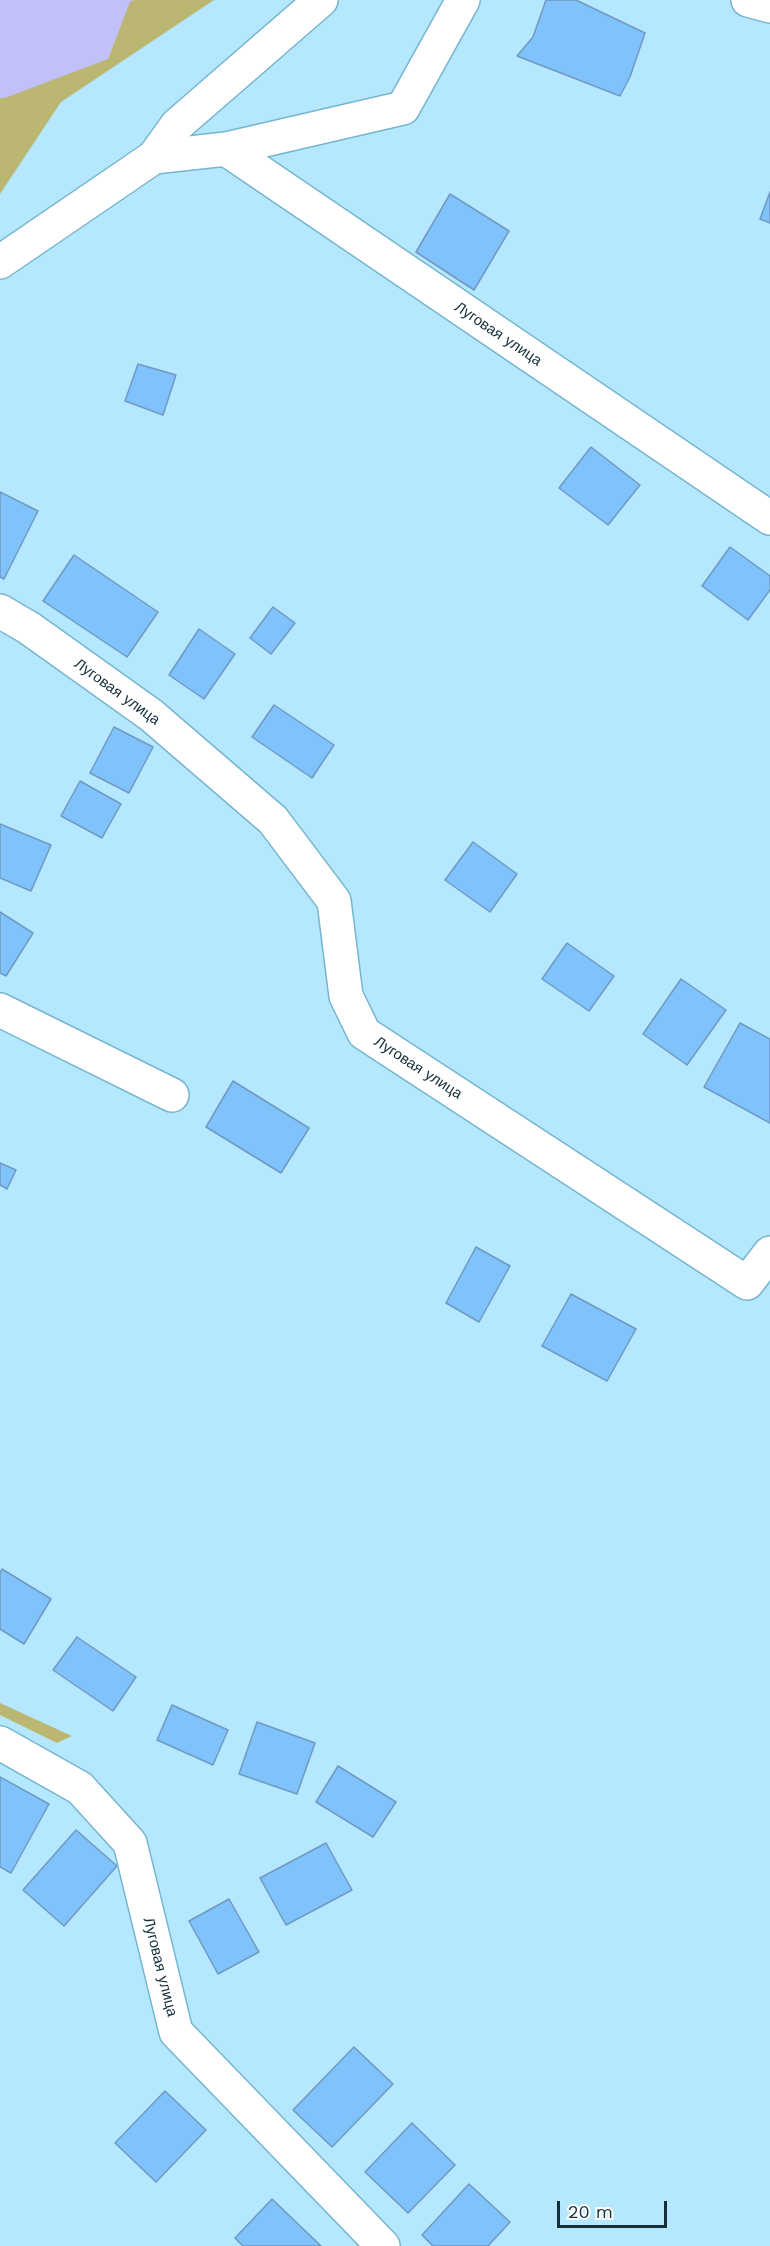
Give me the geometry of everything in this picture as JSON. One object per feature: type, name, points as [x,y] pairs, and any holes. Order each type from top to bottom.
[{"type":"street","points":[[0,262],[154,157],[177,125],[321,0]]},
{"type":"street","points":[[154,157],[226,149],[403,108],[463,0]]},
{"type":"street","points":[[748,0],[770,6]]},
{"type":"street","name":"Луговая улица","points":[[226,149],[770,518]]},
{"type":"street","name":"Луговая улица","points":[[0,611],[29,628],[151,715],[273,820],[334,901],[346,996],[364,1033],[747,1283],[770,1253]]},
{"type":"street","points":[[0,1010],[172,1095]]},
{"type":"street","name":"Луговая улица","points":[[0,1743],[80,1788],[130,1843],[176,2032],[383,2246]]},
{"type":"shaded area","points":[[0,0],[214,0],[61,102],[0,194]]},
{"type":"shaded area","points":[[0,1703],[72,1736],[57,1743],[0,1715]]},
{"type":"water","points":[[0,0],[134,0],[130,2],[108,59],[0,98]]},
{"type":"building","points":[[546,0],[576,0],[645,33],[630,77],[620,96],[517,56],[533,37]]},
{"type":"building","points":[[770,192],[770,223],[760,219]]},
{"type":"building","points":[[450,194],[509,231],[474,290],[416,252]]},
{"type":"building","points":[[138,364],[176,375],[163,415],[125,401]]},
{"type":"building","points":[[591,447],[640,485],[608,525],[559,488]]},
{"type":"building","points":[[0,492],[38,511],[4,579],[0,577]]},
{"type":"building","points":[[730,547],[770,576],[770,590],[748,620],[702,586]]},
{"type":"building","points":[[74,555],[158,612],[127,657],[43,601]]},
{"type":"building","points":[[273,607],[295,623],[271,654],[250,638]]},
{"type":"building","points":[[199,629],[235,654],[204,699],[169,675]]},
{"type":"building","points":[[274,705],[334,745],[312,778],[252,737]]},
{"type":"building","points":[[114,727],[153,747],[129,793],[90,773]]},
{"type":"building","points":[[80,781],[121,804],[102,838],[61,816]]},
{"type":"building","points":[[0,824],[51,845],[31,891],[0,878]]},
{"type":"building","points":[[473,842],[517,874],[490,912],[445,880]]},
{"type":"building","points":[[0,912],[33,933],[6,976],[0,973]]},
{"type":"building","points":[[567,943],[614,976],[589,1011],[542,979]]},
{"type":"building","points":[[681,979],[726,1010],[687,1065],[643,1034]]},
{"type":"building","points":[[740,1023],[770,1039],[770,1123],[704,1087]]},
{"type":"building","points":[[233,1081],[309,1128],[281,1173],[206,1127]]},
{"type":"building","points":[[0,1163],[16,1170],[7,1189],[0,1185]]},
{"type":"building","points":[[476,1247],[510,1266],[479,1322],[446,1303]]},
{"type":"building","points":[[571,1294],[636,1329],[607,1381],[542,1346]]},
{"type":"building","points":[[2,1569],[51,1599],[24,1644],[0,1629],[0,1573]]},
{"type":"building","points":[[77,1637],[136,1677],[113,1711],[53,1670]]},
{"type":"building","points":[[172,1705],[228,1730],[213,1765],[157,1740]]},
{"type":"building","points":[[257,1722],[315,1743],[297,1794],[239,1774]]},
{"type":"building","points":[[338,1766],[396,1802],[373,1837],[316,1802]]},
{"type":"building","points":[[0,1777],[49,1804],[11,1873],[0,1867]]},
{"type":"building","points":[[76,1830],[117,1866],[64,1926],[23,1890]]},
{"type":"building","points":[[326,1843],[352,1890],[286,1925],[260,1878]]},
{"type":"building","points":[[229,1899],[259,1952],[218,1974],[189,1921]]},
{"type":"building","points":[[354,2047],[393,2084],[332,2147],[293,2110]]},
{"type":"building","points":[[165,2091],[206,2130],[156,2182],[115,2143]]},
{"type":"building","points":[[412,2123],[455,2165],[408,2213],[365,2172]]},
{"type":"building","points":[[469,2184],[510,2222],[488,2246],[433,2246],[422,2235]]},
{"type":"building","points":[[272,2199],[321,2246],[243,2246],[235,2238]]}]
